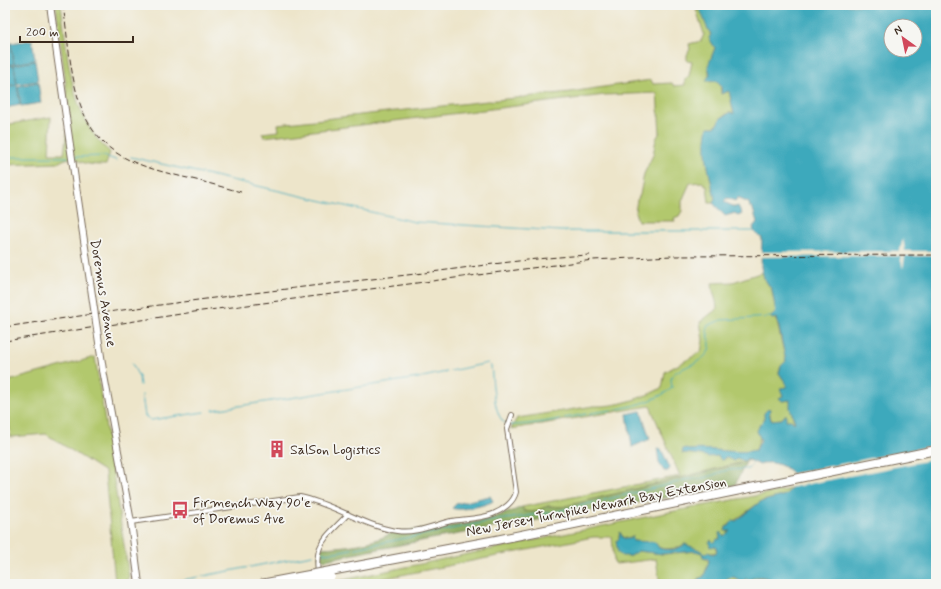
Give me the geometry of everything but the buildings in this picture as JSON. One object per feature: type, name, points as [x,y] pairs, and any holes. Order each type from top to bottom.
[{"type":"highway","name":"New Jersey Turnpike Newark Bay Extension","points":[[261,584],[503,538],[936,450]]},
{"type":"highway","name":"New Jersey Turnpike Newark Bay Extension","points":[[292,584],[936,455]]},
{"type":"main road","name":"Doremus Avenue","points":[[50,5],[104,370],[131,522],[140,584]]},
{"type":"street","points":[[131,522],[300,497],[316,500],[378,526],[399,532],[493,515],[515,498],[516,492],[506,429],[512,415]]},
{"type":"street","points":[[319,584],[317,554],[321,543],[348,514]]},
{"type":"green space","points":[[56,5],[61,5],[69,64],[78,103],[86,122],[96,138],[110,152],[106,165],[84,163],[71,158],[58,163],[5,165],[5,125],[51,117],[49,154],[64,154],[69,111]]},
{"type":"green space","points":[[696,9],[702,10],[715,48],[709,68],[710,82],[717,81],[720,83],[721,94],[729,91],[734,114],[730,112],[721,118],[715,127],[709,127],[706,146],[709,172],[715,199],[713,203],[709,203],[707,186],[702,182],[690,183],[682,201],[682,211],[679,216],[674,218],[675,221],[638,221],[635,212],[644,174],[653,155],[656,139],[660,132],[657,93],[605,95],[264,137],[262,133],[279,131],[278,124],[570,92],[651,80],[653,84],[672,83],[674,86],[685,85],[685,79],[689,76],[692,62],[687,61],[687,55],[690,49],[689,44],[701,41],[704,34]]},
{"type":"green space","points":[[763,272],[764,278],[772,290],[776,312],[773,315],[776,318],[786,361],[781,366],[779,373],[787,387],[782,391],[783,396],[780,398],[784,401],[790,400],[794,424],[786,420],[784,416],[782,419],[771,420],[769,408],[756,450],[739,452],[696,450],[682,453],[718,456],[722,461],[726,457],[735,460],[737,458],[751,460],[562,507],[548,506],[533,512],[524,511],[522,507],[680,476],[650,406],[511,429],[517,418],[594,406],[612,405],[638,398],[662,388],[665,372],[701,352],[703,340],[700,322],[717,309],[712,283],[733,282]]},
{"type":"green space","points":[[95,357],[129,577],[126,581],[115,582],[105,472],[46,434],[11,437],[5,401],[5,382]]},
{"type":"green space","points":[[746,462],[735,485],[427,540],[325,560],[318,557],[321,548],[349,546],[368,542],[393,532],[475,522],[522,507],[524,511],[533,512],[548,506],[562,507]]},
{"type":"green space","points":[[791,489],[785,495],[760,502],[726,527],[725,531],[730,531],[724,537],[720,536],[720,539],[714,543],[717,552],[705,554],[685,544],[677,548],[663,549],[649,543],[633,541],[631,538],[622,538],[622,535],[619,535],[619,539],[617,541],[628,556],[631,556],[638,551],[663,554],[696,551],[702,553],[703,557],[709,561],[704,576],[698,580],[697,584],[660,584],[656,559],[616,564],[614,562],[612,537],[593,537],[356,584],[324,584],[670,512]]},
{"type":"green space","points":[[734,577],[738,580],[765,578],[779,584],[722,584],[727,578]]},
{"type":"water","points":[[697,5],[936,5],[936,584],[779,584],[766,577],[755,577],[749,580],[745,579],[742,582],[734,577],[727,578],[722,584],[697,584],[697,580],[704,576],[709,561],[708,558],[703,557],[702,553],[695,551],[663,554],[638,551],[631,556],[622,556],[618,553],[616,541],[619,539],[620,532],[623,538],[630,539],[633,535],[633,541],[655,542],[659,548],[662,549],[675,549],[684,545],[684,543],[700,550],[705,554],[708,552],[713,554],[717,552],[716,546],[710,547],[709,542],[711,540],[714,543],[717,539],[720,539],[719,533],[722,532],[722,535],[724,536],[730,531],[725,531],[726,527],[729,526],[733,520],[736,521],[760,502],[785,495],[791,489],[792,473],[778,464],[764,463],[760,465],[747,459],[744,461],[737,458],[734,461],[725,457],[722,461],[718,456],[708,457],[682,453],[683,449],[686,448],[689,450],[706,449],[740,452],[756,450],[761,440],[757,431],[760,424],[764,420],[764,413],[769,408],[771,411],[769,412],[771,420],[782,419],[786,414],[786,420],[795,422],[790,408],[790,400],[782,401],[779,398],[783,396],[780,388],[787,387],[779,373],[781,366],[786,361],[777,318],[772,319],[771,317],[776,312],[772,290],[764,278],[761,267],[762,238],[755,233],[753,227],[757,222],[752,206],[750,208],[749,203],[740,199],[739,197],[735,201],[727,198],[724,202],[735,207],[738,206],[742,214],[738,216],[735,213],[725,216],[713,203],[715,199],[706,155],[706,137],[708,127],[715,127],[721,118],[731,112],[734,114],[729,91],[721,94],[722,86],[717,81],[706,81],[710,74],[708,66],[715,48],[709,38],[711,34]]},
{"type":"water","points":[[32,40],[35,60],[14,64],[11,43]]},
{"type":"water","points":[[11,43],[14,64],[5,65],[5,44]]},
{"type":"water","points":[[35,61],[38,81],[17,84],[14,65]]},
{"type":"water","points":[[14,65],[17,84],[5,86],[5,66]]},
{"type":"water","points":[[38,82],[41,103],[21,106],[18,86]]},
{"type":"water","points":[[17,85],[20,105],[5,108],[5,87]]},
{"type":"water","points":[[641,411],[650,439],[632,447],[627,414]]},
{"type":"water","points":[[657,448],[661,449],[670,468],[668,471],[664,471],[659,463]]},
{"type":"water","points":[[490,496],[493,501],[473,508],[452,508],[456,504]]},
{"type":"pier","points":[[903,238],[905,251],[936,251],[936,256],[905,256],[903,269],[900,256],[759,257],[760,252],[900,251]]},
{"type":"pier","points":[[936,445],[936,459],[789,488],[790,474]]},
{"type":"waterway","points":[[74,157],[104,156],[116,160]]},
{"type":"waterway","points":[[5,157],[68,157]]},
{"type":"waterway","points":[[131,157],[415,222],[561,231],[754,231]]},
{"type":"waterway","points":[[510,425],[537,423],[628,407],[651,400],[672,388],[671,379],[673,374],[706,355],[709,351],[710,345],[707,326],[721,320],[771,317]]},
{"type":"waterway","points":[[213,410],[418,378],[488,363],[491,366],[496,407],[502,421],[507,424]]},
{"type":"waterway","points":[[132,364],[139,377],[140,385]]},
{"type":"waterway","points":[[142,395],[145,416],[151,420],[204,412]]},
{"type":"waterway","points":[[322,553],[336,552],[491,521],[555,512],[685,480],[700,479],[724,471],[748,469],[755,462]]},
{"type":"waterway","points":[[162,584],[312,555]]},
{"type":"railway","points":[[63,5],[72,72],[78,97],[90,125],[99,138],[110,148],[136,163],[166,173],[241,192]]},
{"type":"railway","points":[[5,327],[250,293],[518,261],[590,255]]},
{"type":"railway","points":[[5,341],[194,312],[593,260],[672,256],[936,255]]},
{"type":"place","name":"SalSon Logistics","points":[[277,449]]},
{"type":"place","name":"Firmench Way 90'e of Doremus Ave","points":[[180,510]]}]
